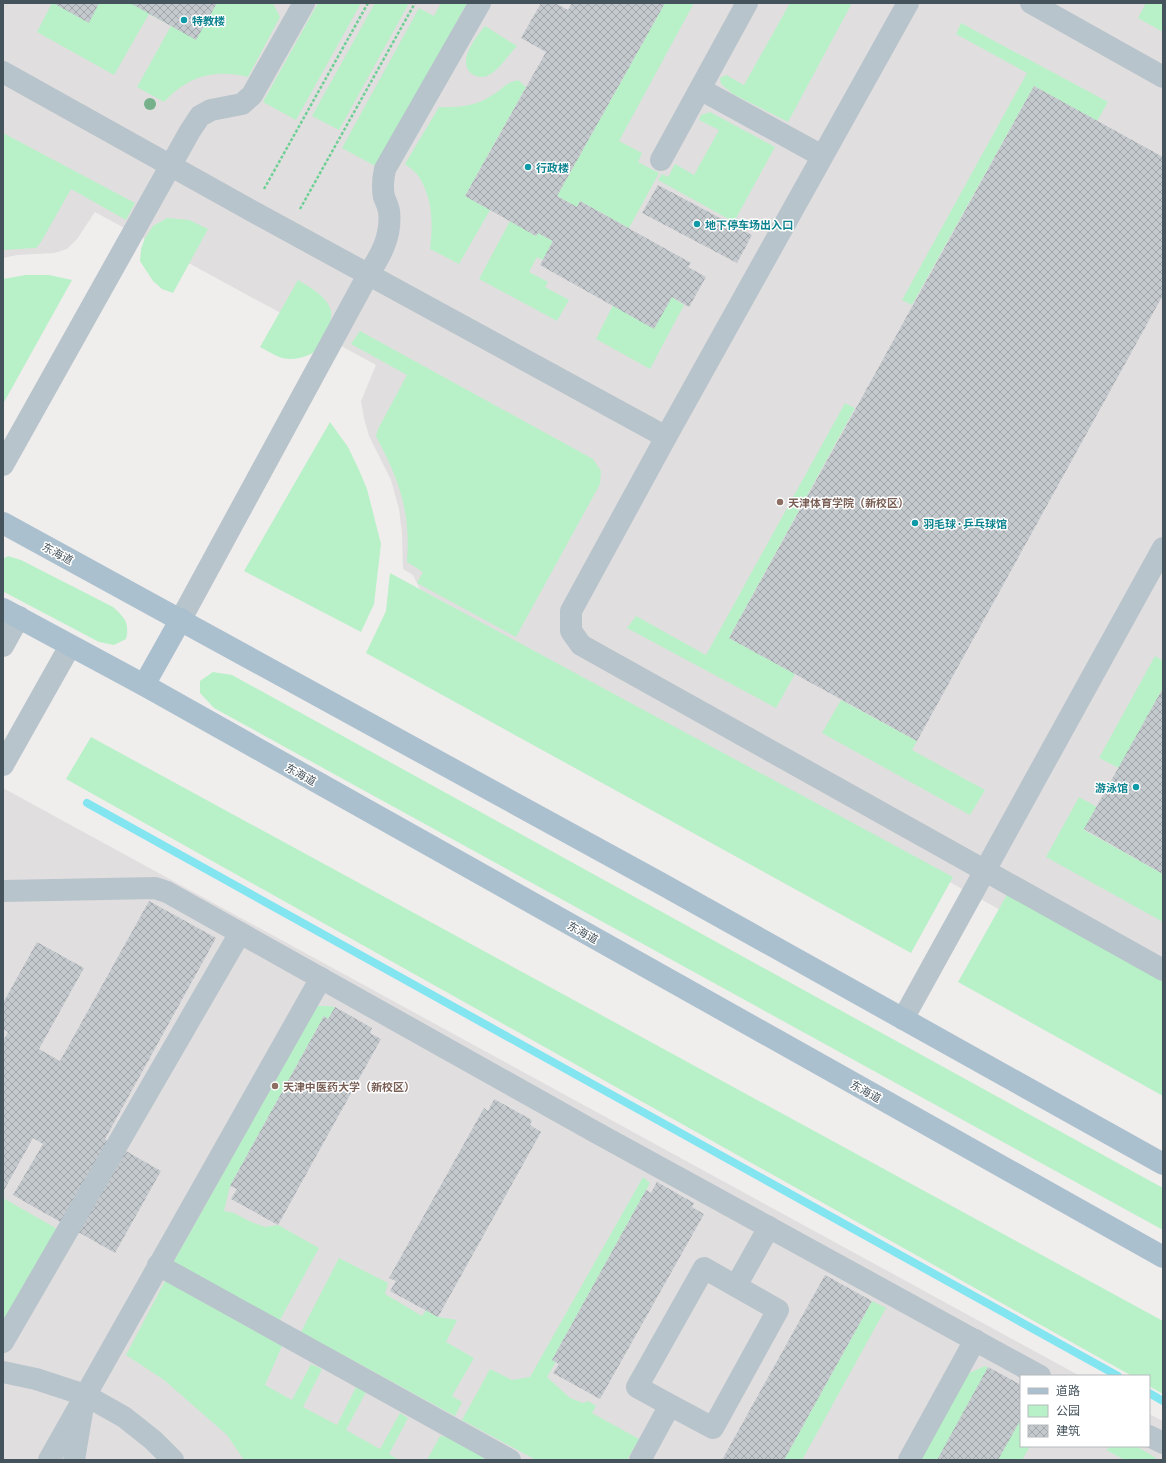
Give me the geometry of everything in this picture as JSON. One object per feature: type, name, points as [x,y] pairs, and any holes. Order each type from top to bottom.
[{"type":"main road","name":"东海道","points":[[3,523],[667,887],[1163,1164]]},
{"type":"main road","name":"东海道","points":[[11,613],[144,685],[1163,1257]]},
{"type":"main road","points":[[144,685],[181,620]]},
{"type":"lane","points":[[3,465],[200,116],[210,110],[242,104],[252,95],[304,3]]},
{"type":"lane","points":[[181,620],[383,250],[389,230],[389,211],[384,196],[383,180],[385,169],[480,3]]},
{"type":"lane","points":[[661,160],[747,3]]},
{"type":"lane","points":[[908,3],[666,437],[571,611],[570,631],[581,645],[1163,970]]},
{"type":"lane","points":[[1031,3],[1163,77]]},
{"type":"lane","points":[[3,72],[288,231],[666,437]]},
{"type":"lane","points":[[700,89],[822,156]]},
{"type":"lane","points":[[903,1019],[1163,548]]},
{"type":"lane","points":[[3,646],[11,613]]},
{"type":"lane","points":[[3,765],[70,646]]},
{"type":"lane","points":[[3,891],[155,888],[167,892],[768,1227],[1038,1375]]},
{"type":"lane","points":[[3,1342],[240,933]]},
{"type":"lane","points":[[49,1460],[321,978]]},
{"type":"lane","points":[[736,1286],[768,1227]]},
{"type":"lane","points":[[158,1265],[510,1460]]},
{"type":"lane","points":[[704,1268],[736,1286],[778,1310],[713,1428],[637,1387],[704,1268]]},
{"type":"lane","points":[[908,1460],[975,1340]]},
{"type":"lane","points":[[3,1372],[36,1379],[85,1395],[124,1417],[153,1440],[173,1460]]},
{"type":"lane","points":[[74,1460],[85,1395]]},
{"type":"lane","points":[[640,1460],[670,1405]]},
{"type":"lane","points":[[1150,1436],[1163,1443]]},
{"type":"path","points":[[252,211],[368,3]]},
{"type":"path","points":[[288,231],[415,3]]},
{"type":"shaded area","name":"天津体育学院（新校区）","points":[[3,3],[1163,3],[1163,1000],[420,589],[413,575],[403,569],[402,533],[399,509],[391,480],[369,436],[364,418],[361,401],[376,365],[95,212],[77,239],[67,249],[54,253],[17,255],[3,258]]},
{"type":"shaded area","name":"天津中医药大学（新校区）","points":[[3,788],[1078,1375],[1020,1375],[1020,1447],[1150,1447],[1150,1414],[1163,1421],[1163,1460],[3,1460]]},
{"type":"green space","points":[[52,3],[273,3],[280,17],[248,77],[224,74],[202,77],[183,86],[164,102],[137,87],[171,26],[149,14],[114,75],[37,32]]},
{"type":"green space","points":[[318,3],[361,3],[296,120],[263,102]]},
{"type":"green space","points":[[375,3],[409,3],[339,130],[312,116]]},
{"type":"green space","points":[[441,3],[467,3],[377,167],[342,148],[419,8],[434,16]]},
{"type":"green space","points":[[665,3],[694,3],[619,141],[642,153],[638,162],[659,173],[629,228],[580,201],[577,207],[557,196]]},
{"type":"green space","points":[[790,3],[852,3],[788,122],[733,94],[721,84],[720,78],[726,75],[744,85]]},
{"type":"green space","points":[[1146,3],[1163,3],[1163,32],[1138,18]]},
{"type":"green space","points":[[961,23],[1108,102],[1097,121],[1034,86],[912,305],[902,300],[1027,73],[956,34]]},
{"type":"green space","points":[[485,26],[517,46],[491,74],[479,77],[472,74],[466,63],[469,50]]},
{"type":"green space","points":[[518,80],[526,87],[465,196],[490,210],[459,264],[430,249],[432,221],[427,194],[418,175],[405,164],[439,107],[454,107],[474,104],[498,92],[507,84]]},
{"type":"green space","points":[[710,112],[775,147],[734,222],[658,180],[662,174],[668,177],[675,164],[694,175],[719,130],[699,120],[701,115]]},
{"type":"green space","points":[[3,133],[135,203],[126,220],[71,189],[41,242],[36,248],[3,250]]},
{"type":"green space","points":[[167,218],[189,220],[208,229],[173,293],[162,289],[153,281],[140,261],[141,249],[145,238],[153,226]]},
{"type":"green space","points":[[510,221],[536,236],[538,233],[553,241],[543,260],[537,257],[529,272],[548,282],[545,287],[569,300],[557,321],[479,279]]},
{"type":"green space","points":[[26,275],[49,275],[72,280],[3,404],[3,279]]},
{"type":"green space","points":[[298,280],[316,292],[328,303],[331,311],[331,320],[323,343],[317,350],[302,358],[290,359],[276,356],[260,347]]},
{"type":"green space","points":[[672,297],[684,305],[650,369],[596,339],[613,305]]},
{"type":"green space","points":[[360,331],[593,459],[601,471],[600,484],[516,637],[417,583],[423,572],[407,562],[407,527],[402,496],[391,467],[376,436],[378,429],[407,375],[351,344]]},
{"type":"green space","points":[[845,403],[855,408],[729,638],[795,674],[776,708],[627,628],[636,616],[706,655]]},
{"type":"green space","points":[[330,422],[348,447],[367,489],[381,544],[374,604],[361,632],[244,571]]},
{"type":"green space","points":[[8,556],[21,560],[113,607],[127,624],[126,639],[114,645],[99,642],[3,591],[3,559]]},
{"type":"green space","points":[[390,573],[953,877],[911,953],[366,653],[386,611]]},
{"type":"green space","points":[[1155,656],[1163,661],[1163,688],[1119,768],[1099,758]]},
{"type":"green space","points":[[213,672],[232,675],[1163,1188],[1163,1230],[214,708],[200,693],[200,681]]},
{"type":"green space","points":[[841,700],[917,741],[912,750],[985,790],[970,815],[822,733]]},
{"type":"green space","points":[[91,737],[1163,1321],[1163,1394],[1150,1387],[1150,1375],[1130,1375],[66,779]]},
{"type":"green space","points":[[1079,797],[1097,807],[1084,830],[1163,874],[1163,922],[1046,857]]},
{"type":"green space","points":[[1009,891],[1163,978],[1163,1096],[958,982]]},
{"type":"green space","points":[[317,1006],[335,1007],[328,1019],[324,1016],[230,1186],[224,1211],[234,1213],[251,1222],[265,1227],[278,1225],[319,1248],[280,1320],[173,1263]]},
{"type":"green space","points":[[643,1177],[650,1183],[552,1360],[556,1362],[547,1377],[570,1398],[583,1403],[588,1401],[596,1406],[592,1413],[639,1439],[627,1460],[536,1460],[462,1420],[490,1369],[512,1380],[530,1377]]},
{"type":"green space","points":[[3,1198],[59,1230],[3,1326]]},
{"type":"green space","points":[[339,1258],[388,1283],[385,1294],[422,1316],[426,1310],[438,1317],[457,1320],[446,1342],[474,1358],[452,1396],[462,1402],[455,1416],[301,1332]]},
{"type":"green space","points":[[165,1281],[282,1346],[265,1385],[292,1400],[311,1364],[322,1369],[303,1407],[337,1425],[356,1387],[366,1392],[346,1430],[380,1449],[400,1413],[408,1418],[389,1454],[399,1460],[244,1460],[227,1435],[164,1380],[126,1355]]},
{"type":"green space","points":[[872,1301],[886,1308],[802,1460],[784,1460]]},
{"type":"green space","points":[[985,1366],[1020,1385],[1020,1447],[1029,1447],[1022,1460],[920,1460],[967,1374]]},
{"type":"green space","points":[[440,1436],[458,1438],[496,1460],[427,1460]]},
{"type":"green space","points":[[1110,1447],[1138,1447],[1156,1458],[1154,1460],[1125,1460],[1106,1450]]},
{"type":"building","points":[[53,3],[99,3],[89,23]]},
{"type":"building","name":"特教楼","points":[[130,3],[217,3],[196,40]]},
{"type":"building","name":"行政楼","points":[[541,3],[555,3],[568,10],[572,3],[665,3],[557,196],[577,207],[580,201],[691,263],[688,267],[706,277],[689,307],[672,297],[654,329],[540,265],[553,241],[538,233],[536,236],[465,196],[546,52],[521,38]]},
{"type":"building","name":"羽毛球 · 乒乓球馆","points":[[1034,86],[1163,157],[1163,295],[917,741],[729,638]]},
{"type":"building","name":"地下停车场出入口","points":[[658,185],[752,235],[737,263],[642,213]]},
{"type":"building","name":"游泳馆","points":[[1163,688],[1163,874],[1084,829]]},
{"type":"building","points":[[149,901],[216,938],[105,1139],[161,1171],[115,1253],[13,1195],[43,1144],[33,1138],[3,1192],[3,1041],[8,1032],[3,1029],[3,1003],[37,942],[84,968],[39,1049],[60,1061]]},
{"type":"building","points":[[335,1007],[372,1028],[370,1033],[381,1039],[278,1225],[231,1199],[237,1189],[230,1186],[324,1016],[328,1019]]},
{"type":"building","points":[[494,1099],[532,1120],[530,1125],[541,1132],[438,1317],[390,1291],[396,1281],[389,1278],[484,1108],[488,1111]]},
{"type":"building","points":[[657,1182],[694,1203],[692,1207],[704,1214],[600,1399],[553,1373],[559,1364],[552,1360],[646,1190],[651,1193]]},
{"type":"building","points":[[825,1275],[872,1301],[784,1460],[722,1460]]},
{"type":"building","points":[[988,1367],[1020,1384],[1020,1421],[998,1460],[937,1460]]},
{"type":"waterway","points":[[87,803],[1116,1375]]},
{"type":"waterway","points":[[1150,1394],[1163,1401]]},
{"type":"place","name":"特教楼","points":[[184,20]]},
{"type":"place","name":"行政楼","points":[[528,167]]},
{"type":"place","name":"地下停车场出入口","points":[[697,224]]},
{"type":"place","name":"天津体育学院（新校区）","points":[[780,502]]},
{"type":"place","name":"羽毛球 · 乒乓球馆","points":[[915,523]]},
{"type":"place","name":"游泳馆","points":[[1136,787]]},
{"type":"place","name":"天津中医药大学（新校区）","points":[[275,1086]]}]
